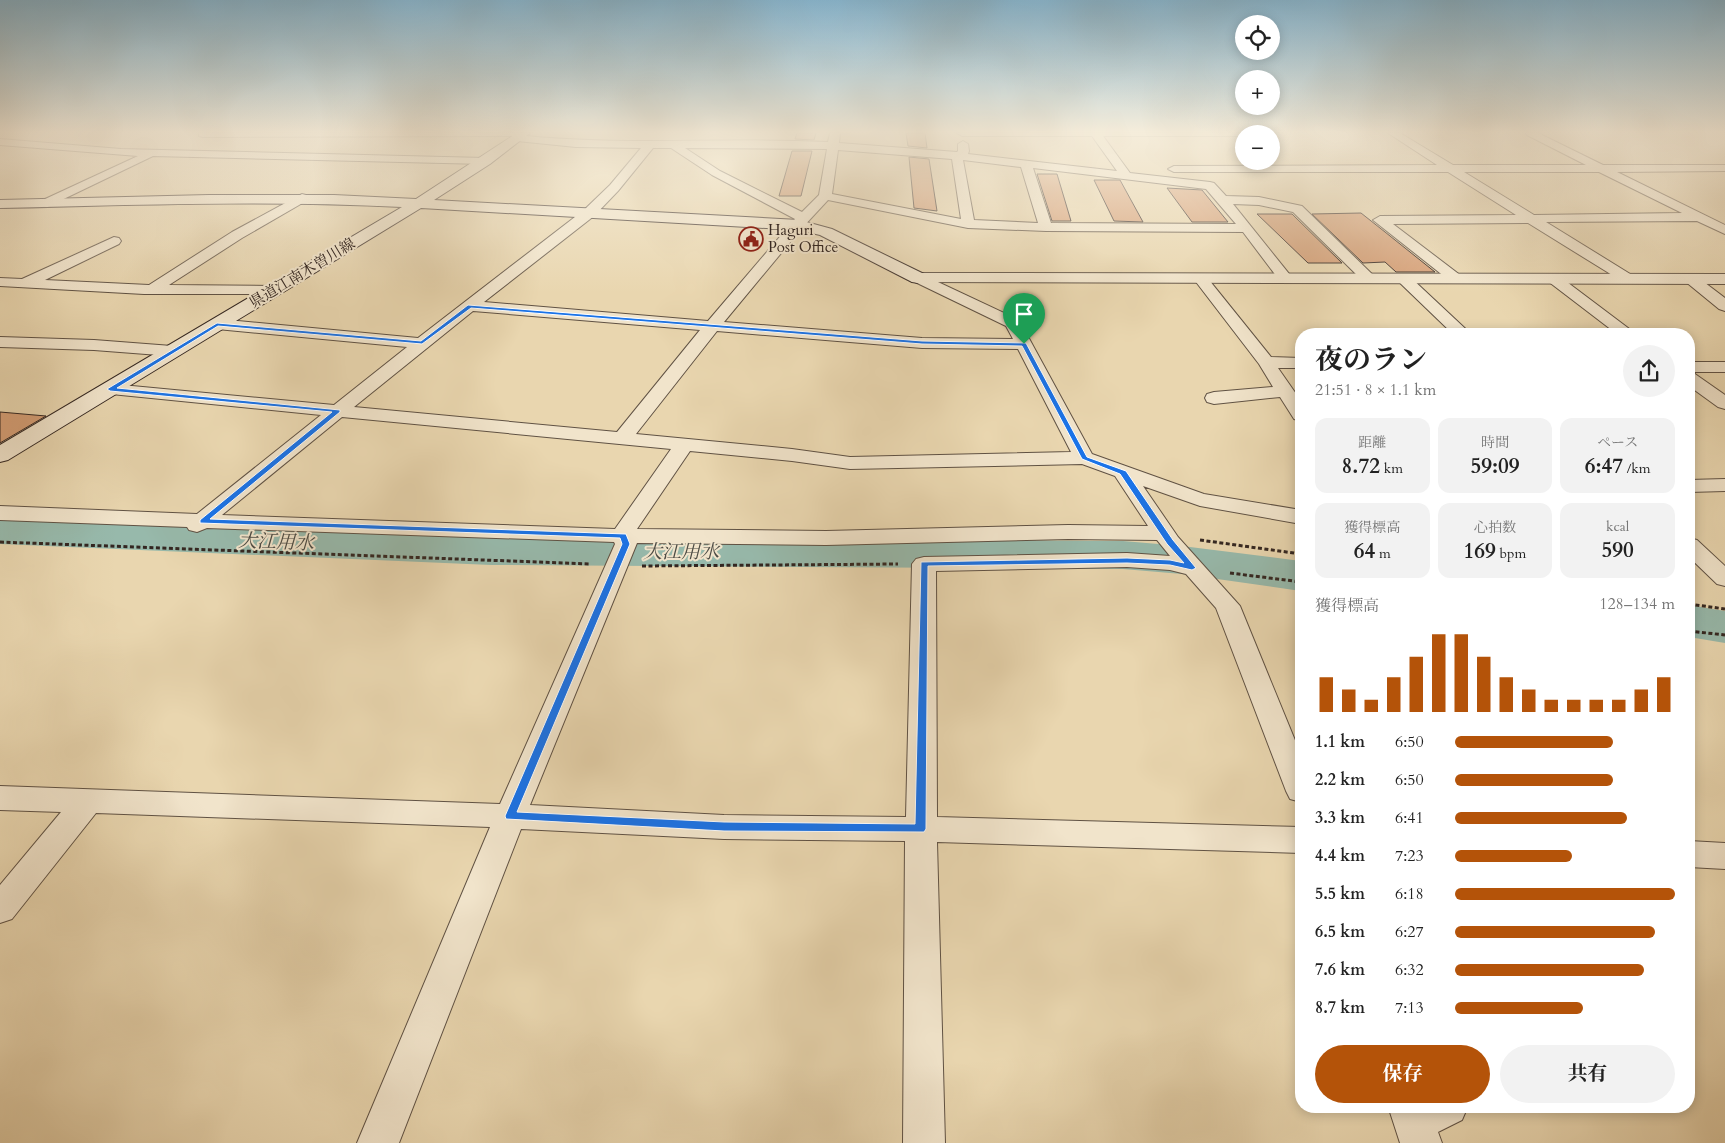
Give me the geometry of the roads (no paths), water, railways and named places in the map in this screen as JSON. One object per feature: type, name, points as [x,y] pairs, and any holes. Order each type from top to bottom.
[{"type":"main road","name":"県道江南木曽川線","points":[[0,455],[446,186]]},
{"type":"main road","points":[[0,204],[302,198],[589,213],[800,221],[918,278],[1725,279]]},
{"type":"street","points":[[47,203],[82,186]]},
{"type":"street","points":[[200,524],[422,342],[470,306],[532,255],[589,213],[615,186]]},
{"type":"street","points":[[739,186],[800,221]]},
{"type":"street","points":[[622,439],[712,326],[800,221],[825,196],[828,186]]},
{"type":"street","points":[[962,186],[968,224]]},
{"type":"street","points":[[1033,186],[1046,227]]},
{"type":"street","points":[[1210,186],[1247,228],[1285,278]]},
{"type":"street","points":[[1479,186],[1630,280]]},
{"type":"street","points":[[1637,186],[1725,230]]},
{"type":"street","points":[[825,196],[968,224],[1046,227],[1247,228]]},
{"type":"street","points":[[152,289],[237,235],[302,198]]},
{"type":"street","points":[[1222,200],[1259,201],[1297,209],[1368,278]]},
{"type":"street","points":[[1455,278],[1380,220],[1530,218],[1725,219]]},
{"type":"street","points":[[0,296],[114,241]]},
{"type":"street","points":[[918,278],[1013,323],[1084,458]]},
{"type":"street","points":[[1200,278],[1266,362],[1295,406]]},
{"type":"street","points":[[1404,279],[1457,328]]},
{"type":"street","points":[[1554,279],[1620,328]]},
{"type":"street","points":[[1691,280],[1725,306]]},
{"type":"street","points":[[0,282],[22,285],[273,291]]},
{"type":"street","points":[[470,306],[922,342],[1024,344]]},
{"type":"street","points":[[217,324],[422,342]]},
{"type":"street","points":[[0,342],[94,345],[172,351]]},
{"type":"street","points":[[1266,362],[1295,363]]},
{"type":"street","points":[[1695,367],[1725,367]]},
{"type":"street","points":[[1695,382],[1725,403]]},
{"type":"street","points":[[110,389],[792,455],[850,463],[1084,458],[1200,500],[1295,516]]},
{"type":"street","points":[[1214,398],[1284,390]]},
{"type":"street","points":[[378,1143],[510,816],[622,551],[684,445]]},
{"type":"street","points":[[1123,473],[1167,538],[1228,606],[1295,777]]},
{"type":"street","points":[[1695,486],[1725,485]]},
{"type":"street","points":[[0,513],[622,551],[798,538],[1064,532],[1167,538]]},
{"type":"street","points":[[1695,551],[1725,579]]},
{"type":"street","points":[[924,1143],[921,829],[924,564],[1127,560],[1190,565]]},
{"type":"street","points":[[0,798],[510,816],[724,826],[921,829],[1295,840]]},
{"type":"street","points":[[0,909],[88,800]]},
{"type":"street","points":[[1695,854],[1725,856]]},
{"type":"street","points":[[1414,1124],[1435,1113]]},
{"type":"waterway","name":"大江用水","points":[[0,530],[491,551],[1123,555],[1182,560],[1295,575]]},
{"type":"waterway","name":"大江用水","points":[[1695,622],[1725,627]]},
{"type":"place","name":"Haguri Post Office","points":[[751,239]]}]
